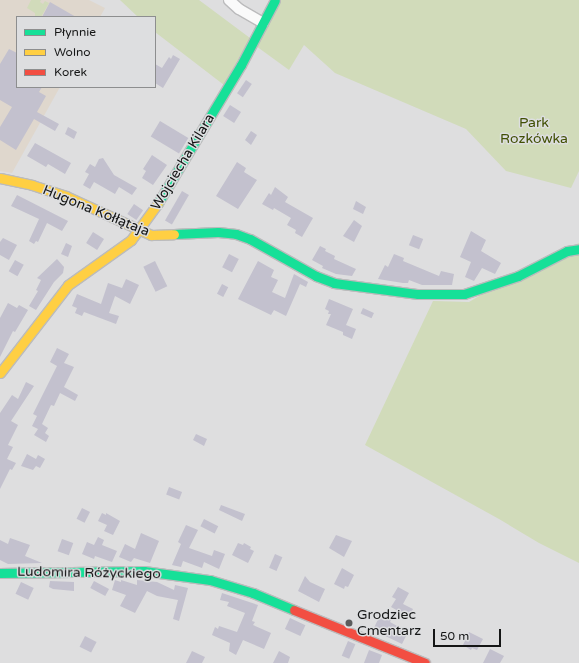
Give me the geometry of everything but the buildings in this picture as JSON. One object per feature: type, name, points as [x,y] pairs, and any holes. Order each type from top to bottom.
[{"type":"street","points":[[229,0],[239,9],[263,23]]},
{"type":"street","name":"Wojciecha Kilara","points":[[0,373],[68,285],[131,240],[139,231],[174,179],[241,65],[275,0]]},
{"type":"street","name":"Hugona Kołłątaja","points":[[0,178],[32,185],[66,196],[150,235],[218,232],[236,234],[250,239],[316,276],[334,283],[436,295],[464,294],[518,276],[550,258],[579,249]]},
{"type":"street","name":"Ludomira Różyckiego","points":[[0,573],[144,571],[210,580],[253,592],[425,663]]},
{"type":"shaded area","points":[[0,0],[89,0],[105,8],[101,16],[16,16],[16,88],[59,88],[12,173],[0,171]]},
{"type":"green space","points":[[31,0],[41,0],[40,2],[43,4],[45,1],[49,3],[42,16],[35,16],[35,13],[27,8]]},
{"type":"green space","points":[[120,0],[199,0],[250,38],[224,85],[156,33],[156,16],[137,16]]},
{"type":"green space","name":"Park Rozkówka","points":[[278,0],[579,0],[579,171],[571,188],[506,171],[466,129],[335,73],[304,45],[289,70],[256,46]]},
{"type":"green space","points":[[579,243],[579,563],[539,543],[499,519],[365,445],[433,301],[469,302],[538,261]]},
{"type":"traffic: fast","points":[[158,203],[241,65],[275,0]]},
{"type":"traffic: fast","points":[[174,234],[218,232],[236,234],[250,239],[316,276],[334,283],[418,294],[464,294],[518,276],[567,251],[579,249]]},
{"type":"traffic: fast","points":[[0,573],[144,571],[210,580],[253,593],[294,610]]},
{"type":"traffic: slow","points":[[0,178],[32,185],[66,196],[151,235],[174,234]]},
{"type":"traffic: slow","points":[[0,373],[68,285],[131,240],[158,203]]},
{"type":"traffic: jam","points":[[294,610],[425,663]]},
{"type":"place","name":"Grodziec Cmentarz","points":[[349,623]]}]
